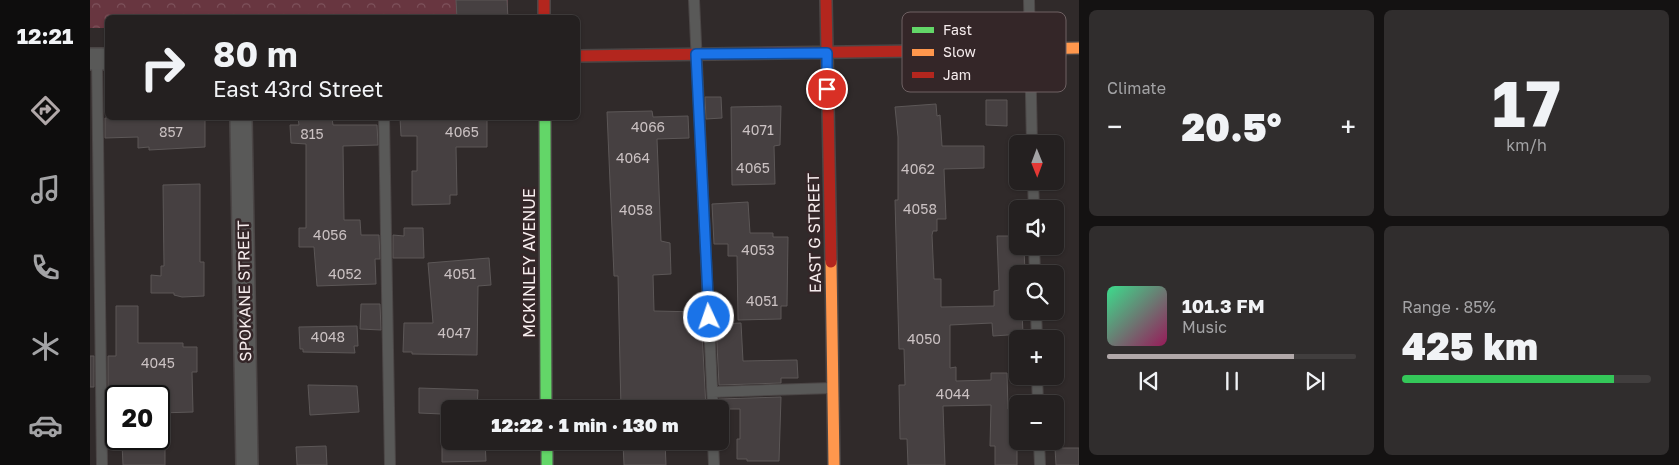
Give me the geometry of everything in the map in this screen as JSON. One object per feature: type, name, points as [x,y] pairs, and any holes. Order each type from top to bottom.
[{"type":"street","points":[[544,0],[544,15]]},
{"type":"street","name":"EAST G STREET","points":[[826,0],[834,465]]},
{"type":"street","points":[[1066,48],[1079,48]]},
{"type":"street","points":[[580,56],[902,52]]},
{"type":"street","name":"SPOKANE STREET","points":[[241,120],[247,465]]},
{"type":"street","name":"MCKINLEY AVENUE","points":[[545,120],[546,400]]},
{"type":"street","points":[[547,450],[547,465]]},
{"type":"lane","points":[[694,0],[713,400]]},
{"type":"lane","points":[[98,59],[102,465]]},
{"type":"lane","points":[[1031,92],[1032,135]]},
{"type":"lane","points":[[384,120],[390,465]]},
{"type":"lane","points":[[713,392],[833,388]]},
{"type":"lane","points":[[713,450],[714,465]]},
{"type":"lane","points":[[1039,450],[1040,465]]},
{"type":"green space","points":[[90,0],[508,0],[508,15],[105,15],[105,28],[90,28]]},
{"type":"building","points":[[456,0],[507,0],[508,15],[457,15]]},
{"type":"building","points":[[705,97],[721,97],[722,118],[706,119]]},
{"type":"building","points":[[986,100],[1007,100],[1007,126],[986,125]]},
{"type":"building","points":[[936,104],[937,116],[940,115],[942,146],[984,146],[984,168],[944,169],[946,219],[937,219],[937,231],[933,231],[932,235],[934,279],[941,279],[941,307],[994,306],[994,291],[999,290],[997,236],[1009,236],[1009,255],[1024,255],[1025,265],[1009,265],[1009,320],[1022,320],[1023,330],[1009,330],[1009,335],[993,336],[992,323],[950,325],[950,368],[956,367],[956,381],[991,380],[991,373],[1007,373],[1009,450],[1017,450],[1017,465],[995,465],[995,446],[990,446],[991,405],[943,406],[945,465],[908,465],[907,439],[900,439],[899,385],[905,385],[904,349],[899,349],[895,200],[898,200],[898,137],[895,107]]},
{"type":"building","points":[[781,106],[780,145],[774,146],[775,184],[732,185],[731,107]]},
{"type":"building","points":[[652,111],[653,117],[688,116],[689,138],[657,139],[661,241],[670,243],[671,274],[653,275],[654,311],[701,312],[706,400],[621,400],[618,276],[614,276],[607,112]]},
{"type":"building","points":[[105,120],[205,120],[205,147],[149,150],[149,147],[138,148],[138,137],[105,138]]},
{"type":"building","points":[[298,120],[332,120],[333,125],[377,125],[378,145],[343,146],[344,220],[360,220],[361,235],[379,235],[380,259],[375,259],[376,284],[317,286],[314,247],[299,247],[299,228],[306,228],[306,144],[291,143],[290,125],[299,125]]},
{"type":"building","points":[[400,120],[487,120],[487,147],[456,147],[457,195],[450,195],[450,204],[412,205],[412,171],[417,171],[417,136],[401,136]]},
{"type":"building","points":[[200,184],[200,262],[204,262],[204,296],[182,297],[174,295],[174,293],[151,293],[151,275],[161,276],[161,266],[164,266],[163,185]]},
{"type":"building","points":[[748,202],[750,233],[773,233],[773,237],[788,237],[787,306],[781,306],[781,319],[738,320],[737,256],[728,256],[728,244],[714,244],[712,204]]},
{"type":"building","points":[[404,228],[423,228],[424,258],[393,258],[393,235],[404,236]]},
{"type":"building","points":[[489,258],[491,285],[478,286],[477,355],[412,354],[412,352],[403,352],[404,323],[433,323],[428,263]]},
{"type":"building","points":[[361,304],[380,304],[381,330],[360,329]]},
{"type":"building","points":[[116,306],[138,306],[138,343],[183,343],[183,347],[197,347],[197,372],[192,372],[193,412],[170,413],[170,385],[108,385],[108,356],[116,356]]},
{"type":"building","points":[[741,323],[743,361],[797,360],[798,378],[781,378],[781,383],[719,385],[716,324]]},
{"type":"building","points":[[357,326],[358,346],[354,346],[355,353],[303,352],[303,349],[300,349],[299,327]]},
{"type":"building","points":[[90,356],[94,356],[94,387],[90,387]]},
{"type":"building","points":[[308,385],[357,386],[359,412],[310,415]]},
{"type":"building","points":[[419,388],[478,390],[477,400],[441,400],[441,414],[419,413]]},
{"type":"building","points":[[781,397],[779,461],[747,461],[747,459],[737,459],[737,439],[740,439],[740,409],[729,409],[729,400],[719,399]]},
{"type":"building","points":[[326,446],[327,465],[297,465],[296,447]]},
{"type":"building","points":[[1079,448],[1079,465],[1056,465],[1055,450]]},
{"type":"building","points":[[122,450],[165,450],[165,465],[123,465]]},
{"type":"building","points":[[442,450],[485,450],[486,461],[442,462]]},
{"type":"building","points":[[623,450],[665,450],[666,465],[624,465]]},
{"type":"traffic: fast","points":[[545,120],[546,400]]},
{"type":"traffic: fast","points":[[547,450],[547,465]]},
{"type":"traffic: slow","points":[[1066,48],[1079,48]]},
{"type":"traffic: slow","points":[[831,262],[834,465]]},
{"type":"traffic: jam","points":[[544,0],[544,15]]},
{"type":"traffic: jam","points":[[826,0],[831,262]]},
{"type":"traffic: jam","points":[[580,56],[902,51]]},
{"type":"route","points":[[709,317],[696,54],[827,53],[827,89]]}]
